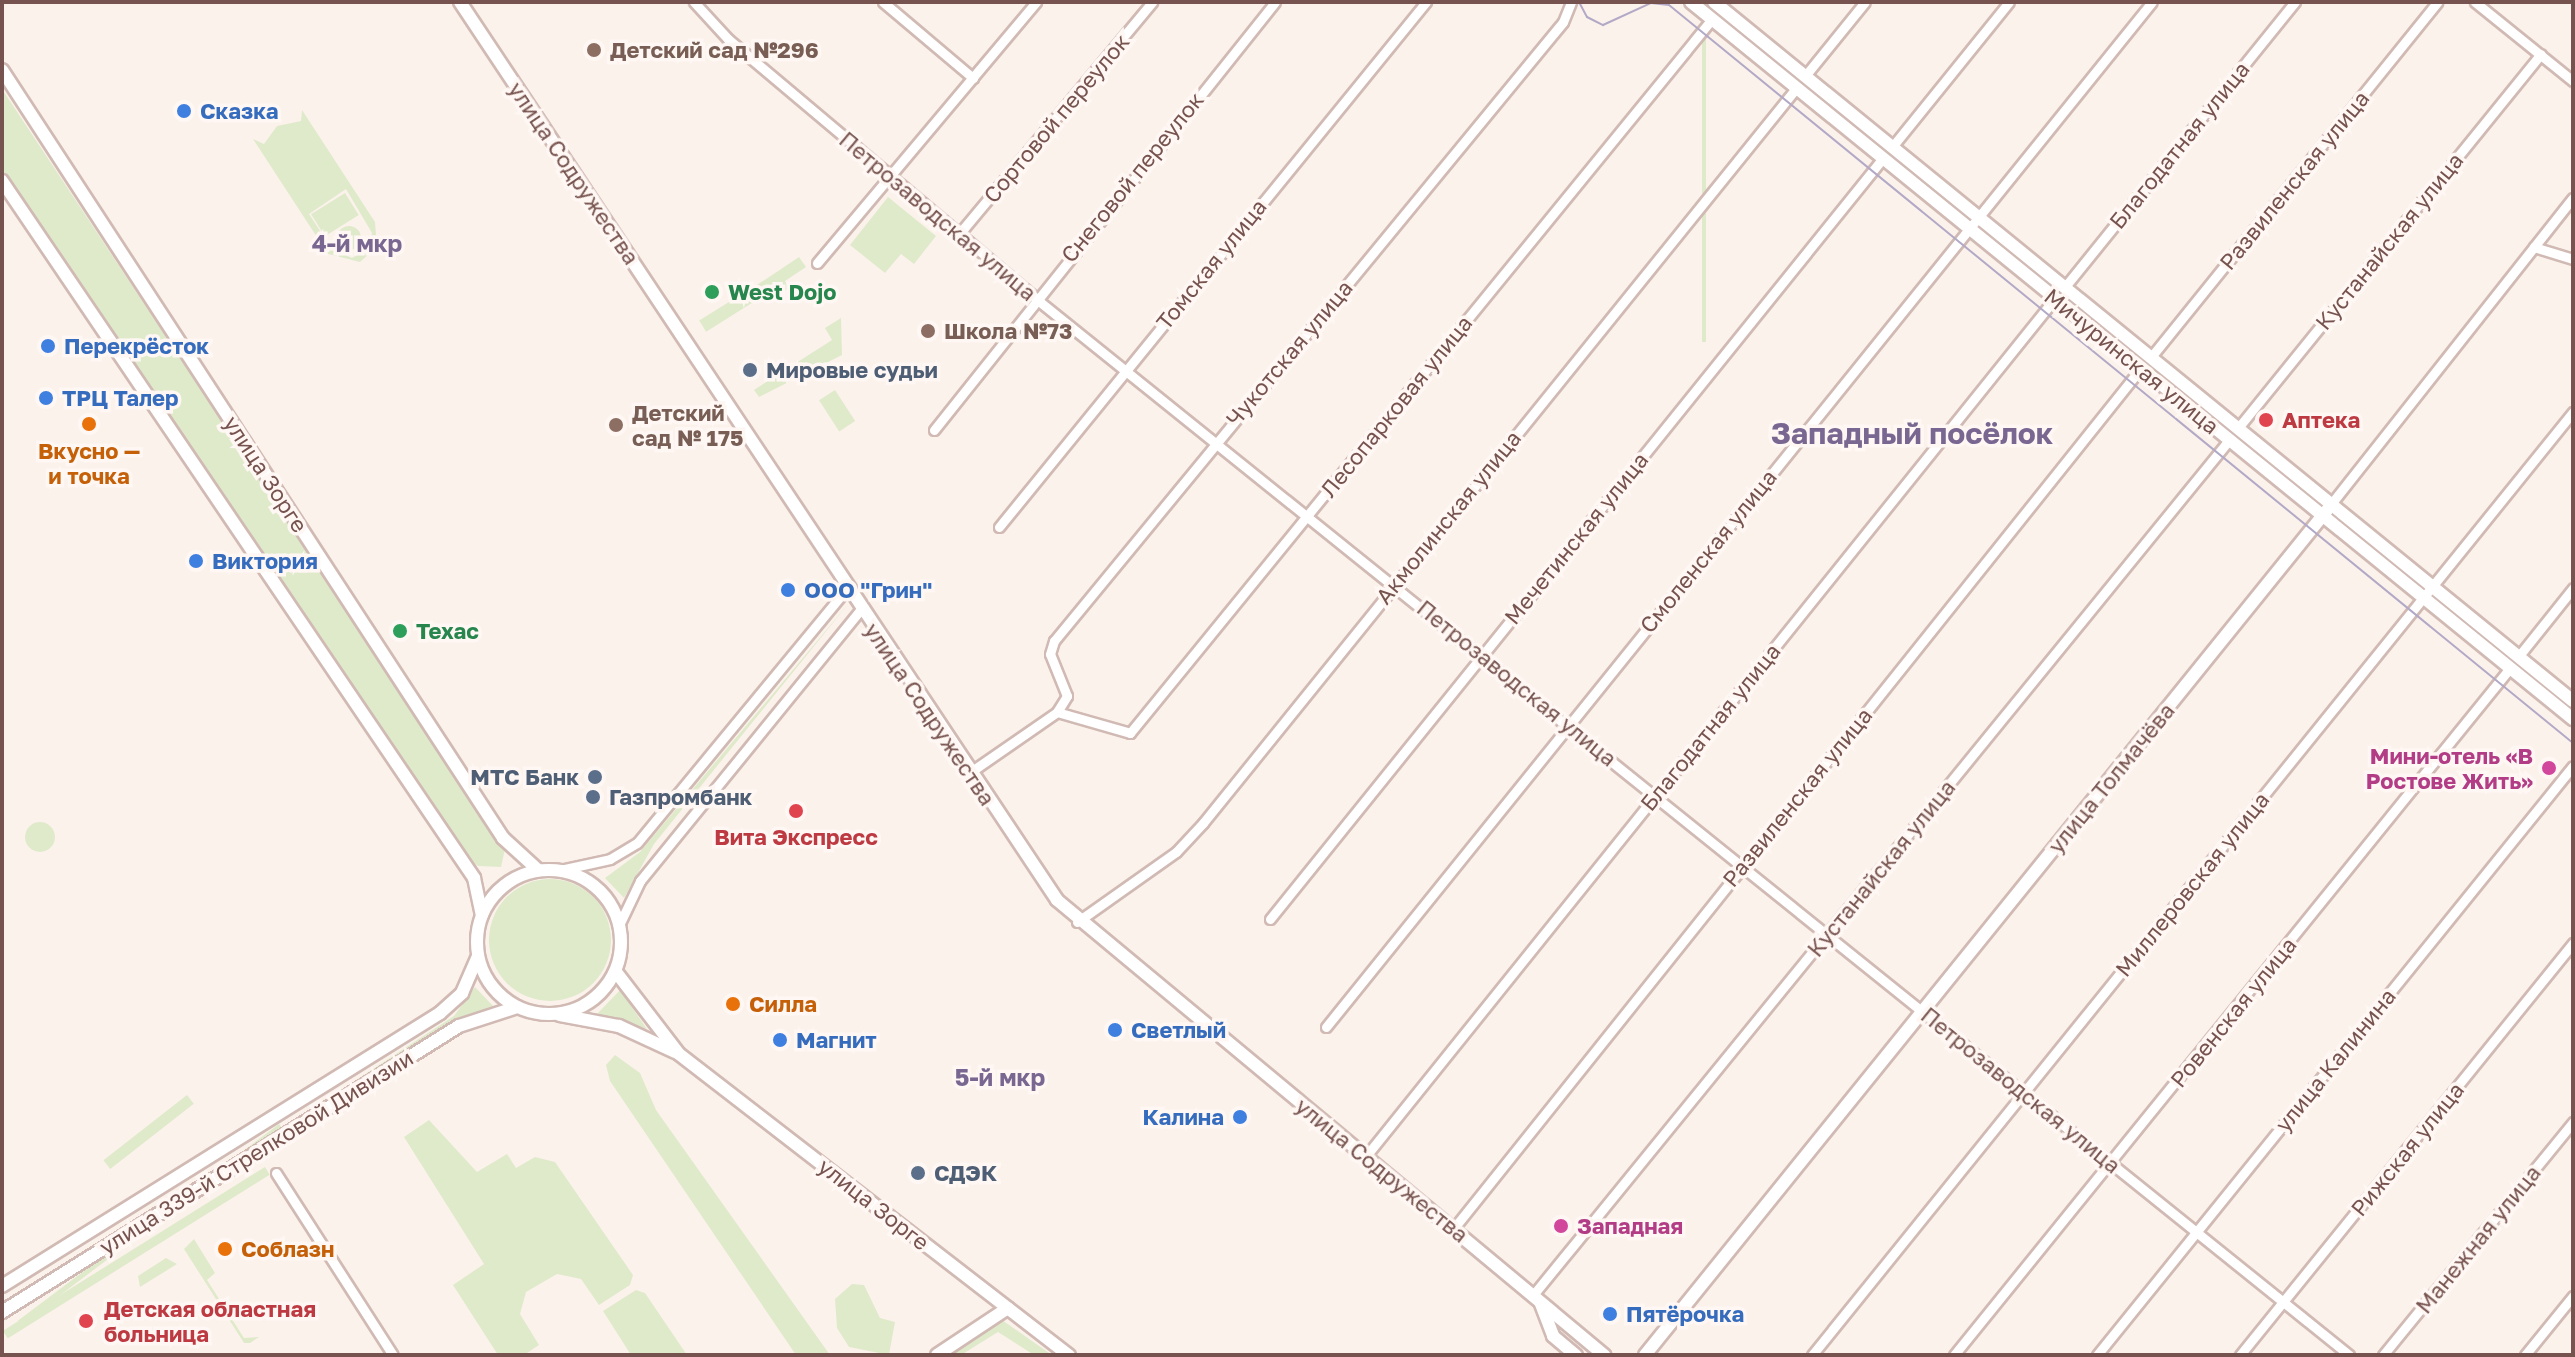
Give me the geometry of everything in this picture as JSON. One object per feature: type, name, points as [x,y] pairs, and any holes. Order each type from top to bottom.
[{"type":"main road","name":"улица Содружества","points":[[460,2],[968,773],[1077,922],[1454,1228],[1604,1355]]},
{"type":"main road","name":"Мичуринская улица","points":[[1691,2],[1969,228],[2151,357],[2432,586],[2573,719]]},
{"type":"main road","name":"Мичуринская улица","points":[[1717,3],[1978,217],[2141,368],[2229,440],[2423,597],[2573,701]]},
{"type":"main road","name":"улица Зорге","points":[[2,70],[503,838],[538,870]]},
{"type":"main road","points":[[2,181],[474,878],[482,915],[478,956],[485,976],[517,1007],[557,1014],[581,1007],[616,972],[620,923],[598,887],[560,870],[538,870],[504,885],[482,915]]},
{"type":"main road","name":"улица Толмачёва","points":[[1645,1355],[2331,504]]},
{"type":"main road","name":"улица 339-й Стрелковой Дивизии","points":[[2,1286],[440,1013],[462,993],[478,956]]},
{"type":"main road","name":"улица Зорге","points":[[616,972],[679,1054]]},
{"type":"main road","name":"улица 339-й Стрелковой Дивизии","points":[[2,1312],[459,1026],[517,1007]]},
{"type":"main road","name":"улица Зорге","points":[[557,1014],[619,1026],[679,1054],[1069,1355]]},
{"type":"main road","name":"улица Содружества","points":[[1537,1298],[1553,1336],[1576,1355]]},
{"type":"main road","points":[[937,1355],[1008,1308]]},
{"type":"street","name":"Петрозаводская улица","points":[[694,2],[889,175],[1040,302],[2349,1355]]},
{"type":"street","points":[[883,2],[973,78]]},
{"type":"street","points":[[817,263],[1036,2]]},
{"type":"street","name":"Сортовой переулок","points":[[959,234],[1152,2]]},
{"type":"street","name":"Снеговой переулок","points":[[934,430],[1040,302],[1042,287],[1275,2]]},
{"type":"street","name":"Томская улица","points":[[999,527],[1426,2]]},
{"type":"street","name":"Чукотская улица","points":[[1057,712],[1067,696],[1050,654],[1054,641],[1563,22],[1571,2]]},
{"type":"street","points":[[1805,76],[1865,2]]},
{"type":"street","points":[[1892,147],[2009,2]]},
{"type":"street","name":"Смоленская улица","points":[[1326,1027],[2152,2]]},
{"type":"street","name":"Благодатная улица","points":[[1366,1156],[2295,2]]},
{"type":"street","name":"Развиленская улица","points":[[2151,357],[2437,2]]},
{"type":"street","points":[[2475,2],[2573,81]]},
{"type":"street","name":"Лесопарковая улица","points":[[1057,712],[1130,733],[1712,19]]},
{"type":"street","name":"Кустанайская улица","points":[[2238,428],[2541,54]]},
{"type":"street","name":"Акмолинская улица","points":[[1077,922],[1176,852],[1797,87]]},
{"type":"street","name":"Мечетинская улица","points":[[1270,919],[1883,158]]},
{"type":"street","name":"улица Толмачёва","points":[[2331,504],[2573,198]]},
{"type":"street","points":[[2534,247],[2573,259]]},
{"type":"street","name":"Развиленская улица","points":[[1454,1228],[2141,368]]},
{"type":"street","name":"Миллеровская улица","points":[[1812,1355],[2573,412]]},
{"type":"street","name":"Кустанайская улица","points":[[1537,1298],[1827,934],[2229,440]]},
{"type":"street","points":[[560,870],[610,859],[637,843],[847,588]]},
{"type":"street","name":"Ровенская улица","points":[[1954,1355],[2573,588]]},
{"type":"street","points":[[620,923],[640,881],[861,609]]},
{"type":"street","points":[[968,773],[1057,712]]},
{"type":"street","name":"улица Калинина","points":[[2097,1355],[2573,766]]},
{"type":"street","name":"Рижская улица","points":[[2240,1355],[2573,943]]},
{"type":"street","name":"Манежная улица","points":[[2383,1355],[2573,1122]]},
{"type":"street","points":[[276,1173],[393,1355]]},
{"type":"street","points":[[2525,1355],[2573,1296]]},
{"type":"green space","points":[[1702,2],[1706,2],[1706,342],[1702,342]]},
{"type":"green space","points":[[2,89],[505,849],[501,867],[478,866],[466,857],[2,170]]},
{"type":"green space","points":[[302,110],[375,222],[377,247],[360,262],[328,254],[253,139],[264,144],[277,126],[301,121]],"holes":[[[346,189],[372,233],[368,249],[352,258],[332,249],[309,214]]]},
{"type":"green space","points":[[345,193],[359,215],[325,236],[311,214]]},
{"type":"green space","points":[[888,197],[936,236],[914,264],[901,254],[885,273],[850,245]]},
{"type":"green space","points":[[349,226],[360,233],[361,238],[354,249],[349,250],[338,243],[337,238],[344,227]]},
{"type":"green space","points":[[1982,227],[2319,499],[2316,503],[1979,230]]},
{"type":"green space","points":[[799,257],[806,267],[785,281],[789,289],[757,298],[751,289]]},
{"type":"green space","points":[[745,292],[752,303],[706,332],[699,321]]},
{"type":"green space","points":[[841,318],[842,355],[759,397],[754,390],[832,340],[825,328]]},
{"type":"green space","points":[[835,390],[855,421],[839,431],[819,400]]},
{"type":"green space","points":[[849,603],[654,844],[624,898],[605,878],[640,852]]},
{"type":"green space","points":[[40,822],[51,826],[55,837],[51,848],[40,852],[29,848],[25,837],[29,826]]},
{"type":"green space","points":[[550,879],[573,884],[593,897],[606,917],[611,940],[606,963],[593,983],[573,996],[550,1001],[527,996],[507,983],[494,963],[489,940],[494,917],[507,897],[527,884]]},
{"type":"green space","points":[[475,987],[494,1007],[456,1020],[289,1124],[454,1016]]},
{"type":"green space","points":[[623,987],[629,1003],[647,1029],[597,1014]]},
{"type":"green space","points":[[615,1055],[640,1073],[656,1110],[830,1355],[796,1355],[610,1081],[606,1065]]},
{"type":"green space","points":[[187,1095],[194,1104],[110,1169],[103,1160]]},
{"type":"green space","points":[[429,1120],[477,1172],[507,1154],[516,1168],[535,1157],[555,1162],[633,1275],[630,1285],[599,1305],[581,1279],[557,1274],[526,1292],[520,1314],[539,1345],[524,1355],[498,1355],[453,1285],[484,1264],[404,1137]]},
{"type":"green space","points":[[279,1124],[282,1128],[21,1325],[18,1321]]},
{"type":"green space","points":[[265,1167],[270,1175],[8,1338],[3,1331]]},
{"type":"green space","points":[[194,1239],[215,1273],[207,1280],[244,1338],[259,1337],[250,1343],[244,1343],[184,1249]]},
{"type":"green space","points":[[166,1258],[177,1264],[140,1287],[138,1276]]},
{"type":"green space","points":[[852,1284],[864,1285],[880,1318],[895,1322],[889,1355],[849,1347],[837,1328],[835,1299]]},
{"type":"green space","points":[[636,1290],[645,1293],[687,1355],[631,1355],[603,1311]]},
{"type":"green space","points":[[1002,1320],[1052,1355],[1034,1355],[998,1332],[961,1355],[946,1355]]},
{"type":"tram line","points":[[1579,2],[1587,17],[1603,25],[1651,3],[1669,5],[2573,743]]},
{"type":"place","name":"Детский сад №296","points":[[594,50]]},
{"type":"place","name":"Сказка","points":[[184,111]]},
{"type":"place","name":"West Dojo","points":[[712,292]]},
{"type":"place","name":"Школа №73","points":[[928,331]]},
{"type":"place","name":"Перекрёсток","points":[[48,346]]},
{"type":"place","name":"Мировые судьи","points":[[750,370]]},
{"type":"place","name":"ТРЦ Талер","points":[[46,398]]},
{"type":"place","name":"Аптека","points":[[2266,420]]},
{"type":"place","name":"Вкусно — и точка","points":[[89,424]]},
{"type":"place","name":"Детский сад № 175","points":[[616,425]]},
{"type":"place","name":"Виктория","points":[[196,561]]},
{"type":"place","name":"ООО \"Грин\"","points":[[788,590]]},
{"type":"place","name":"Техас","points":[[400,631]]},
{"type":"place","name":"Мини-отель «В Ростове Жить»","points":[[2549,768]]},
{"type":"place","name":"МТС Банк","points":[[595,777]]},
{"type":"place","name":"Газпромбанк","points":[[593,797]]},
{"type":"place","name":"Вита Экспресс","points":[[796,811]]},
{"type":"place","name":"Силла","points":[[733,1004]]},
{"type":"place","name":"Светлый","points":[[1115,1030]]},
{"type":"place","name":"Магнит","points":[[780,1040]]},
{"type":"place","name":"Калина","points":[[1240,1117]]},
{"type":"place","name":"СДЭК","points":[[918,1173]]},
{"type":"place","name":"Западная","points":[[1561,1226]]},
{"type":"place","name":"Соблазн","points":[[225,1249]]},
{"type":"place","name":"Пятёрочка","points":[[1610,1314]]},
{"type":"place","name":"Детская областная больница","points":[[86,1321]]},
{"type":"district","name":"4-й мкр","points":[[357,243]]},
{"type":"district","name":"Западный посёлок","points":[[1912,433]]},
{"type":"district","name":"5-й мкр","points":[[1000,1077]]}]
